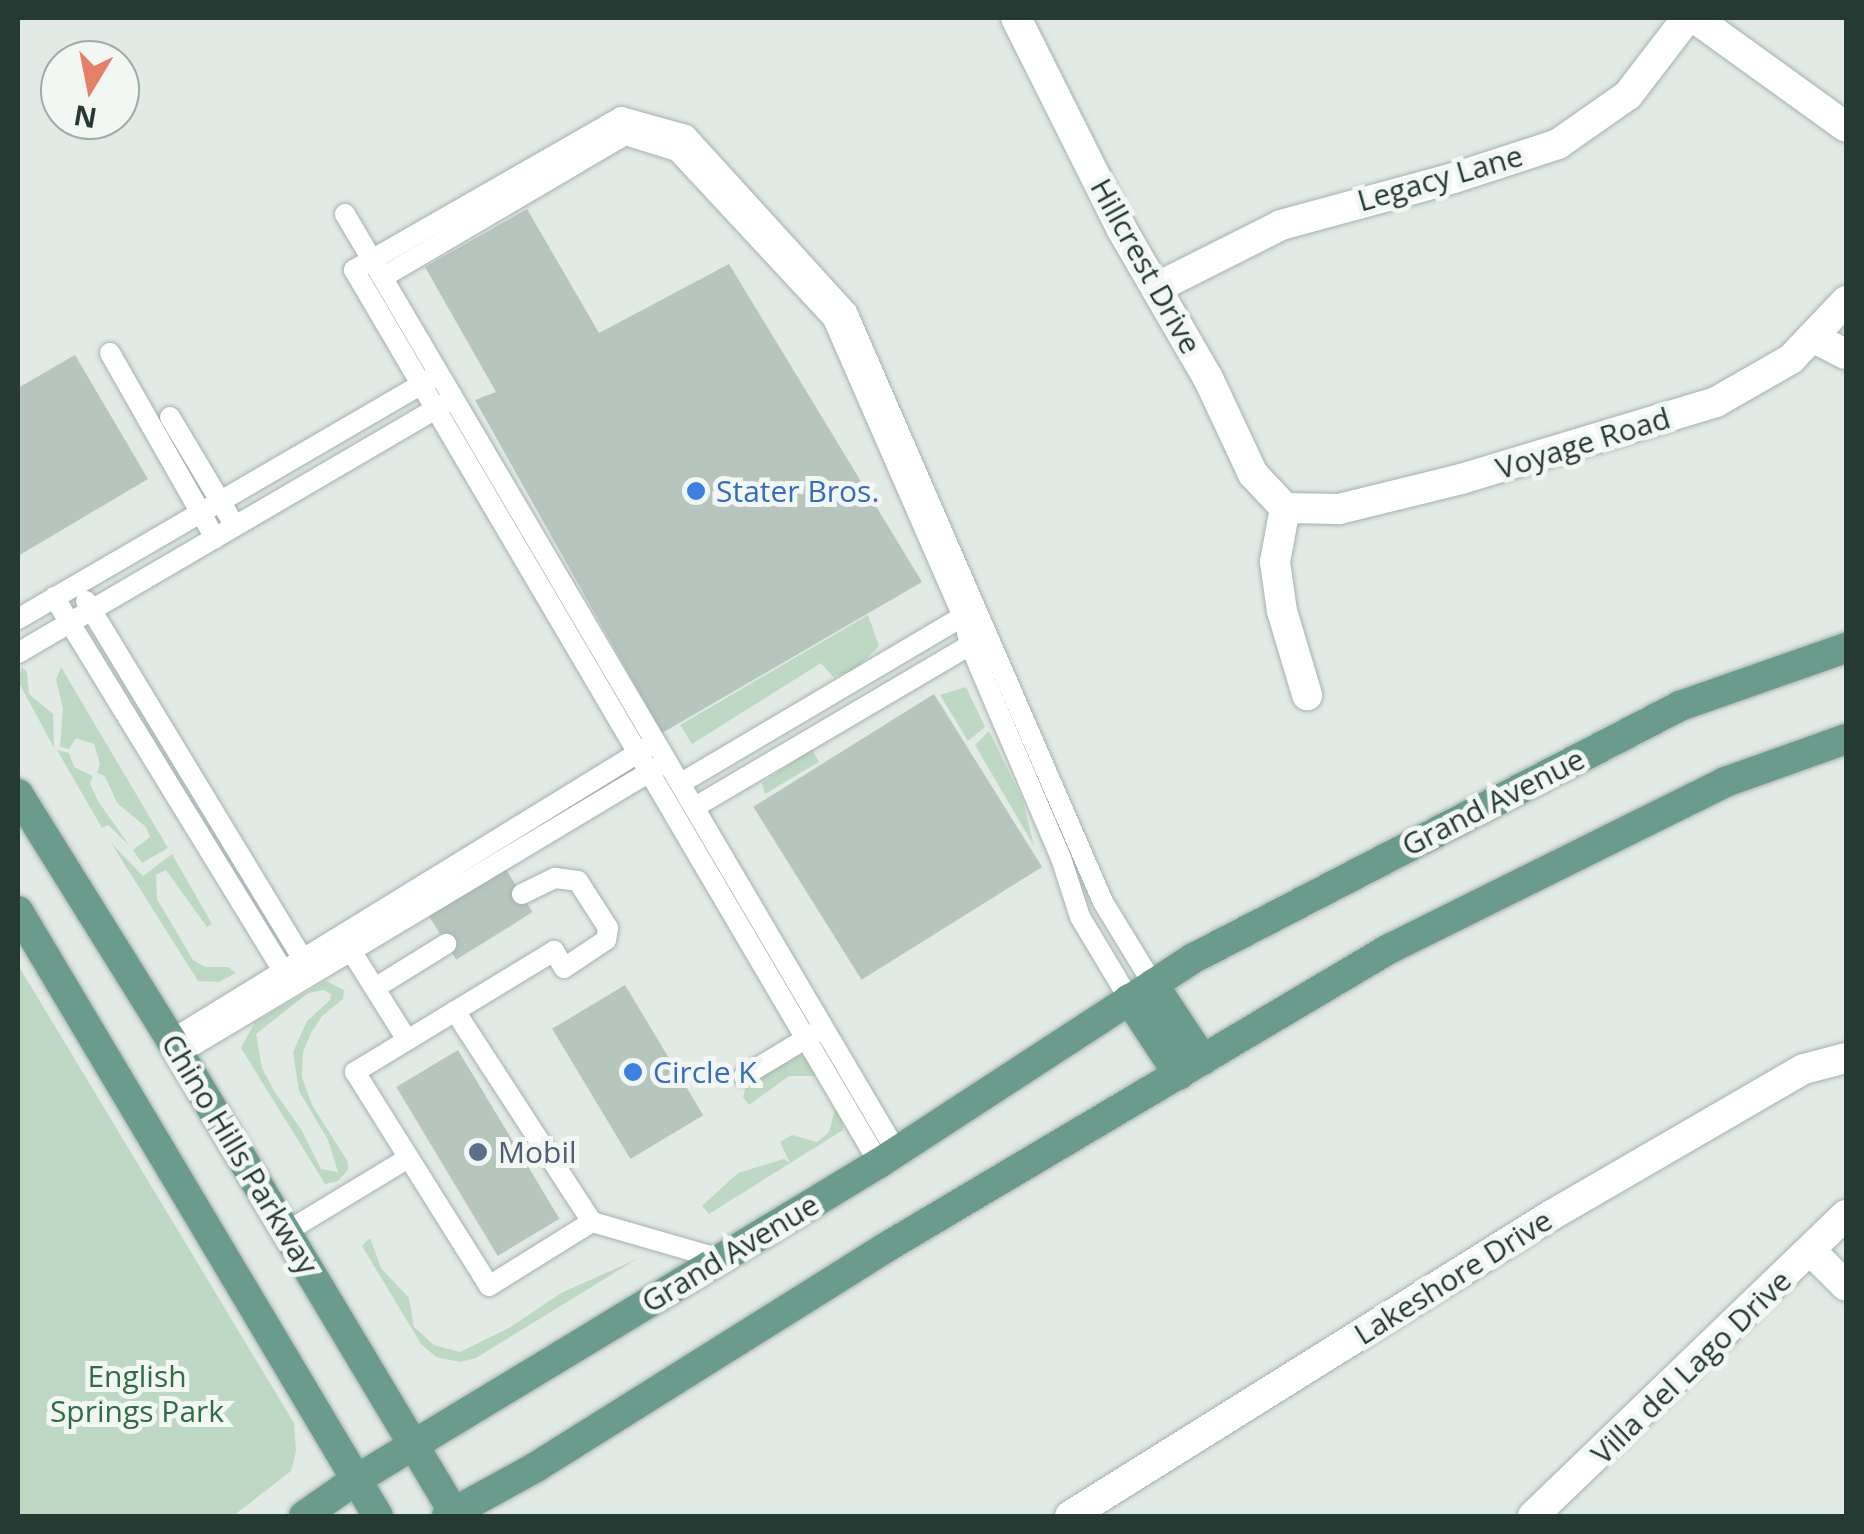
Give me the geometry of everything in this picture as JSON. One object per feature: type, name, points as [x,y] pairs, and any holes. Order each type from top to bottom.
[{"type":"main road","name":"Grand Avenue","points":[[304,1516],[354,1481],[888,1157],[1210,950],[1680,706],[1846,648]]},
{"type":"main road","points":[[452,1515],[536,1467],[885,1248],[1405,941],[1725,782],[1846,739]]},
{"type":"main road","name":"Chino Hills Parkway","points":[[18,794],[175,1047],[452,1515]]},
{"type":"main road","points":[[18,910],[378,1516]]},
{"type":"main road","points":[[1141,992],[1191,1068]]},
{"type":"street","name":"Hillcrest Drive","points":[[1016,18],[1156,288],[1208,378],[1253,474],[1285,508]]},
{"type":"street","name":"Legacy Lane","points":[[1156,288],[1280,224],[1454,178],[1558,144],[1628,96],[1687,18]]},
{"type":"street","points":[[1695,18],[1846,128]]},
{"type":"street","name":"Voyage Road","points":[[1285,508],[1340,509],[1460,480],[1716,402],[1792,359],[1846,300]]},
{"type":"street","points":[[1812,337],[1846,354]]},
{"type":"street","points":[[1285,508],[1274,562],[1282,611],[1307,695]]},
{"type":"street","name":"Lakeshore Drive","points":[[1070,1516],[1550,1216],[1804,1069],[1846,1058]]},
{"type":"street","name":"Villa del Lago Drive","points":[[1533,1516],[1846,1215]]},
{"type":"street","points":[[1810,1252],[1846,1286]]},
{"type":"lane","points":[[378,268],[621,116],[686,134],[847,312],[1141,992]]},
{"type":"lane","points":[[648,747],[435,409],[354,270],[378,268],[626,135],[677,151],[833,319],[963,616],[970,645],[1061,858],[1080,917],[1141,992]]},
{"type":"lane","points":[[345,214],[455,397],[648,747],[888,1157]]},
{"type":"lane","points":[[110,353],[216,538]]},
{"type":"lane","points":[[18,619],[441,374]]},
{"type":"lane","points":[[18,654],[455,397]]},
{"type":"lane","points":[[170,417],[235,526]]},
{"type":"lane","points":[[76,584],[303,959]]},
{"type":"lane","points":[[54,597],[283,971]]},
{"type":"lane","points":[[681,783],[963,616]]},
{"type":"lane","points":[[695,807],[970,645]]},
{"type":"lane","points":[[175,1047],[347,942],[648,747]]},
{"type":"lane","points":[[659,766],[681,783],[815,1033]]},
{"type":"lane","points":[[175,1047],[303,959],[347,942],[659,766]]},
{"type":"lane","points":[[522,894],[555,878],[578,880],[608,928],[606,940],[564,968],[554,951],[355,1072],[489,1286],[592,1222]]},
{"type":"lane","points":[[347,942],[407,1040]]},
{"type":"lane","points":[[374,988],[446,944]]},
{"type":"lane","points":[[455,1011],[592,1222],[720,1259]]},
{"type":"lane","points":[[744,1076],[815,1033]]},
{"type":"lane","points":[[286,1232],[408,1158]]},
{"type":"green space","points":[[868,615],[879,646],[855,670],[833,677],[821,663],[692,744],[680,725]]},
{"type":"green space","points":[[22,667],[27,672],[29,694],[53,714],[54,748],[18,681]]},
{"type":"green space","points":[[61,667],[168,848],[142,863],[133,850],[150,837],[146,827],[117,803],[105,776],[97,773],[100,764],[94,744],[76,738],[69,749],[60,747],[63,708],[56,680]]},
{"type":"green space","points":[[966,687],[985,727],[968,741],[940,695]]},
{"type":"green space","points":[[989,731],[1023,801],[1034,846],[975,745]]},
{"type":"green space","points":[[812,749],[819,762],[765,794],[762,783]]},
{"type":"green space","points":[[57,750],[69,753],[74,767],[93,776],[90,784],[98,801],[129,845],[108,825],[102,828]]},
{"type":"green space","points":[[111,843],[143,876],[172,854],[212,924],[207,927],[166,870],[156,875],[157,899],[193,960],[205,967],[228,967],[236,973],[219,982],[198,981]]},
{"type":"green space","name":"English Springs Park","points":[[18,965],[294,1423],[296,1451],[291,1471],[233,1516],[18,1516]]},
{"type":"green space","points":[[326,981],[344,990],[343,999],[322,1016],[311,1033],[303,1052],[302,1077],[312,1105],[348,1162],[348,1170],[338,1181],[325,1184],[241,1048],[255,1022]],"holes":[[[323,990],[331,994],[330,1000],[307,1021],[293,1052],[299,1091],[328,1140],[338,1172],[321,1169],[301,1129],[274,1091],[262,1068],[256,1034],[308,993]]]},
{"type":"green space","points":[[799,1055],[812,1062],[821,1076],[789,1076],[749,1105],[743,1097],[747,1083]]},
{"type":"green space","points":[[839,1094],[843,1130],[709,1214],[702,1206],[738,1173],[784,1159],[790,1163],[780,1142],[792,1135],[817,1142],[829,1132]]},
{"type":"green space","points":[[370,1238],[381,1268],[409,1298],[414,1327],[434,1345],[460,1352],[509,1328],[561,1293],[637,1259],[476,1358],[460,1362],[436,1357],[421,1344],[362,1246]]},
{"type":"building","name":"Stater Bros.","points":[[527,209],[599,333],[729,264],[922,582],[662,733],[475,400],[496,392],[425,267]]},
{"type":"building","points":[[75,355],[148,479],[18,556],[18,388]]},
{"type":"building","points":[[934,694],[1042,867],[861,980],[753,807]]},
{"type":"building","points":[[505,868],[533,912],[456,960],[429,916]]},
{"type":"building","points":[[625,985],[703,1115],[630,1159],[552,1029]]},
{"type":"building","points":[[458,1050],[559,1219],[498,1256],[396,1087]]},
{"type":"place","name":"Stater Bros.","points":[[696,491]]},
{"type":"place","name":"Circle K","points":[[633,1072]]},
{"type":"place","name":"Mobil","points":[[478,1152]]}]
